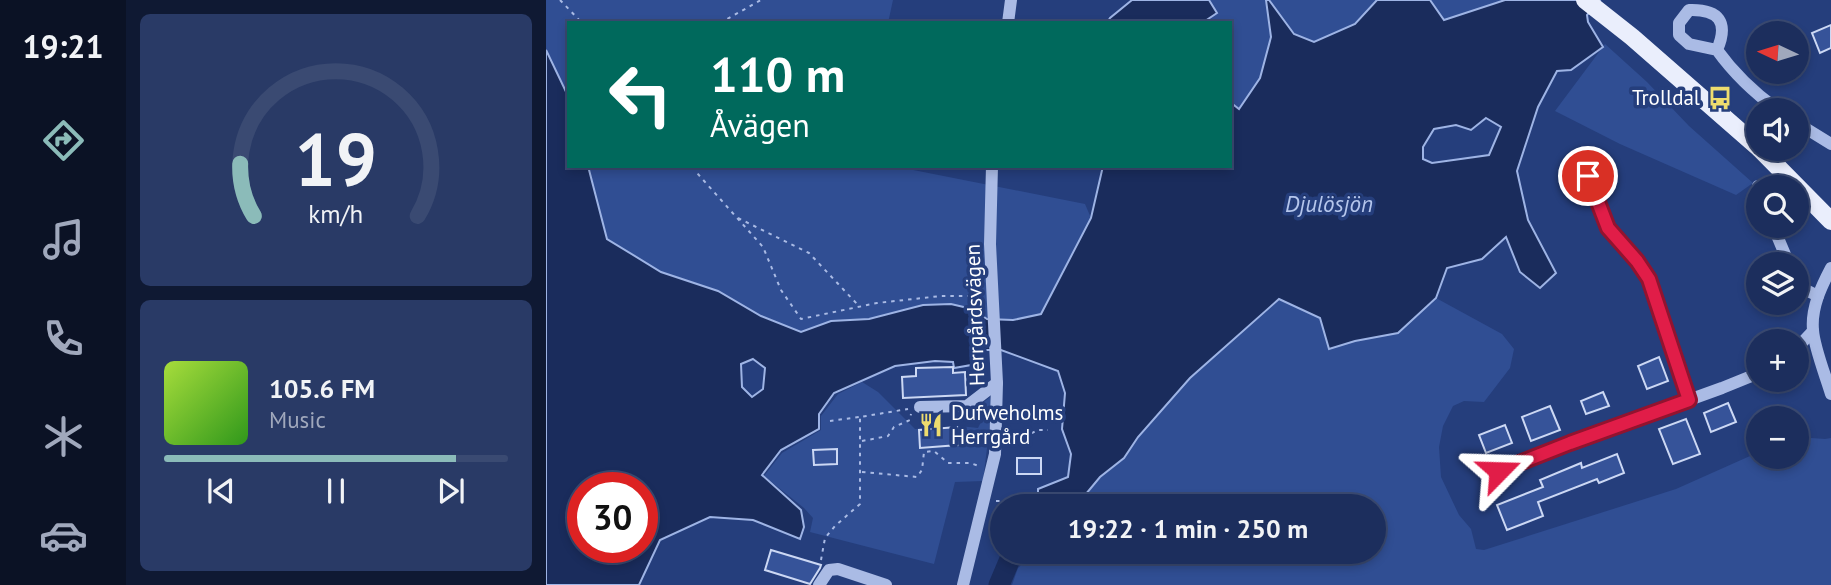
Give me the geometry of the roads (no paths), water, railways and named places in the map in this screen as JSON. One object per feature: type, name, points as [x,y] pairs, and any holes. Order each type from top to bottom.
[{"type":"main road","points":[[1589,4],[1632,37],[1746,137]]},
{"type":"main road","points":[[1772,161],[1831,220]]},
{"type":"street","points":[[1008,21],[1011,0]]},
{"type":"street","points":[[1717,50],[1732,71],[1761,98]]},
{"type":"street","points":[[1809,130],[1831,144]]},
{"type":"street","name":"Herrgårdsvägen","points":[[963,585],[995,454],[997,383],[990,231],[992,168]]},
{"type":"street","points":[[1588,176],[1608,228],[1649,279],[1689,400]]},
{"type":"street","points":[[1831,268],[1814,309],[1813,331],[1831,394]]},
{"type":"street","points":[[1809,292],[1818,296]]},
{"type":"street","points":[[1809,335],[1813,331]]},
{"type":"street","points":[[1499,471],[1746,378]]},
{"type":"street","points":[[920,407],[967,406],[997,383]]},
{"type":"street","points":[[819,585],[829,570],[838,569],[886,585]]},
{"type":"water","points":[[1132,0],[1209,0],[1217,13],[1205,21],[1108,21]]},
{"type":"water","name":"Djulösjön","points":[[1266,0],[1269,0],[1294,34],[1314,42],[1355,24],[1377,0],[1430,0],[1444,20],[1505,0],[1600,0],[1587,15],[1588,22],[1603,47],[1571,70],[1557,71],[1538,107],[1517,171],[1528,220],[1556,273],[1540,288],[1520,272],[1506,237],[1482,259],[1447,268],[1436,298],[1398,333],[1329,349],[1320,318],[1279,299],[1190,378],[1138,437],[1124,458],[1100,477],[1086,494],[1038,494],[1038,489],[1068,477],[1071,454],[1062,429],[1065,393],[1058,371],[1001,350],[981,350],[971,365],[954,368],[953,362],[935,361],[895,366],[834,393],[819,414],[819,429],[781,450],[762,475],[801,510],[804,527],[800,539],[753,520],[710,517],[660,540],[658,544],[658,472],[567,472],[567,563],[649,563],[639,585],[546,585],[546,50],[567,94],[567,168],[589,168],[607,239],[661,272],[718,291],[761,316],[801,332],[831,321],[869,319],[923,305],[951,304],[972,309],[987,319],[1013,320],[1041,314],[1091,218],[1103,168],[1232,168],[1232,104],[1239,109],[1260,78],[1271,37]],"holes":[[[1486,118],[1501,127],[1489,155],[1432,163],[1423,159],[1423,147],[1434,129],[1456,125],[1471,130]],[[753,359],[765,368],[763,389],[752,397],[742,387],[741,364]]]},
{"type":"waterway","points":[[999,585],[1008,564]]},
{"type":"place","name":"Trolldal","points":[[1720,98]]},
{"type":"place","name":"Dufweholms Herrgård","points":[[931,425]]}]
